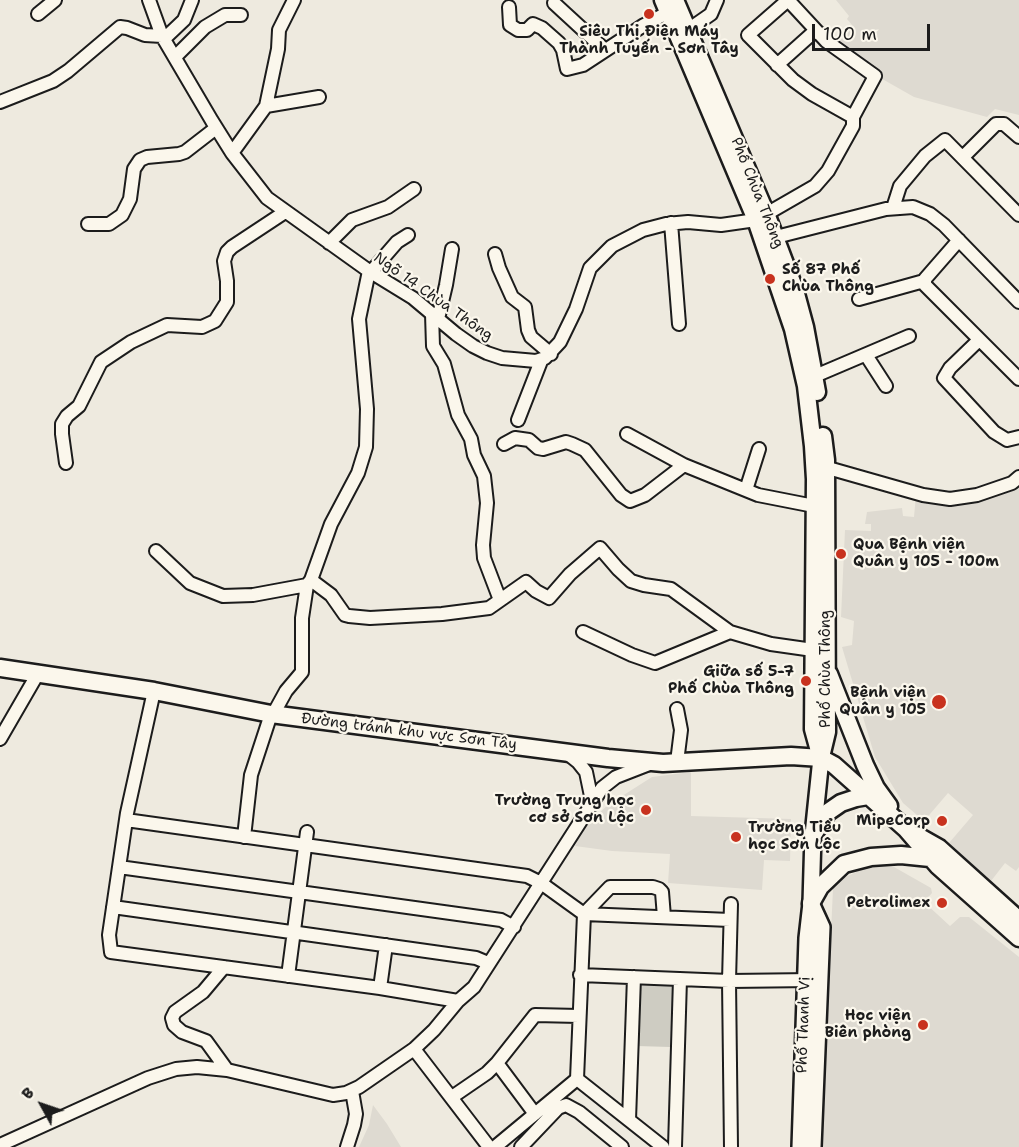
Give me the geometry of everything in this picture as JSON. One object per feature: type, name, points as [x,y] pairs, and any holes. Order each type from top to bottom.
[{"type":"highway","name":"Phố Chùa Thông","points":[[668,4],[688,30],[762,218],[815,376],[820,465],[819,647]]},
{"type":"highway","name":"Phố Chùa Thông","points":[[668,4],[762,218],[776,237],[795,290],[806,386],[820,465],[814,506],[819,647],[827,732],[820,758]]},
{"type":"highway","points":[[819,647],[865,765],[876,788],[906,829]]},
{"type":"highway","name":"Đường tránh khu vực Sơn Tây","points":[[0,668],[154,691],[271,714],[566,753],[654,762],[790,756],[820,758]]},
{"type":"highway","points":[[820,758],[834,765],[934,853],[1017,914]]},
{"type":"highway","points":[[813,835],[828,812],[841,803],[868,796]]},
{"type":"highway","points":[[811,903],[820,887],[844,864],[856,860],[934,853],[1019,938]]},
{"type":"main road","name":"Phố Thanh Vị","points":[[813,1147],[813,980],[807,938],[820,758]]},
{"type":"main road","name":"Phố Thanh Vị","points":[[800,1147],[813,980]]},
{"type":"street","points":[[38,14],[55,0]]},
{"type":"street","name":"Ngõ 14 Chùa Thông","points":[[149,0],[163,38],[216,128],[261,193],[370,272],[413,298],[464,340],[488,353],[519,360],[546,357]]},
{"type":"street","points":[[0,102],[34,90],[69,71],[120,27],[163,38],[184,20],[192,0]]},
{"type":"street","points":[[232,153],[266,106],[278,49],[279,30],[294,0]]},
{"type":"street","points":[[688,30],[711,14],[717,0]]},
{"type":"street","points":[[518,420],[546,357],[567,329],[590,268],[600,256],[625,237],[671,223],[721,225],[762,218],[814,186],[828,171],[853,126],[853,117],[874,74],[839,51],[815,31],[788,0],[748,35],[777,65],[812,94],[853,117]]},
{"type":"street","points":[[554,3],[605,50]]},
{"type":"street","points":[[509,7],[510,25],[518,30],[527,30],[533,24],[542,28],[559,43],[567,69],[583,65],[645,25],[668,4]]},
{"type":"street","points":[[175,57],[205,27],[225,15],[241,15]]},
{"type":"street","points":[[777,65],[815,31]]},
{"type":"street","points":[[266,106],[319,97]]},
{"type":"street","points":[[963,157],[996,124],[1004,124],[1019,137]]},
{"type":"street","points":[[88,225],[110,224],[122,215],[130,199],[134,169],[140,160],[185,152],[216,128]]},
{"type":"street","points":[[893,208],[900,186],[925,156],[943,140],[963,157],[1019,215]]},
{"type":"street","points":[[329,243],[352,220],[388,207],[414,189]]},
{"type":"street","points":[[776,237],[893,208],[913,207],[930,214],[959,240],[1019,302]]},
{"type":"street","points":[[66,463],[62,423],[79,406],[101,362],[131,342],[167,325],[202,327],[214,321],[224,309],[226,302],[227,281],[224,261],[228,252],[285,212]]},
{"type":"street","points":[[671,223],[679,324]]},
{"type":"street","points":[[244,837],[251,775],[271,714],[275,711],[286,690],[302,672],[302,618],[309,582],[331,524],[358,473],[366,447],[367,410],[358,319],[370,272],[397,242],[408,235]]},
{"type":"street","points":[[859,299],[924,281],[959,240]]},
{"type":"street","points":[[452,249],[446,285],[435,316],[433,346],[444,364],[458,415],[471,439],[474,455],[484,476],[488,503],[483,544],[484,558],[500,600]]},
{"type":"street","points":[[495,254],[512,297],[525,308],[526,323],[531,337],[546,357]]},
{"type":"street","points":[[924,281],[928,289],[1019,379]]},
{"type":"street","points":[[815,376],[909,336]]},
{"type":"street","points":[[980,340],[950,368],[944,378],[994,432],[1007,440],[1019,437]]},
{"type":"street","points":[[866,356],[886,386]]},
{"type":"street","points":[[627,434],[684,465],[758,495],[814,506]]},
{"type":"street","points":[[504,444],[515,438],[529,440],[538,448],[543,449],[566,442],[572,444],[585,450],[621,495],[630,501],[645,495],[684,465]]},
{"type":"street","points":[[746,490],[759,449]]},
{"type":"street","points":[[820,465],[923,495],[950,499],[977,495],[1012,483],[1019,477]]},
{"type":"street","points":[[156,551],[190,583],[223,596],[253,595],[309,582],[331,595],[345,615],[370,618],[442,614],[489,608],[526,582],[549,598],[570,574],[600,548],[618,569],[632,580],[644,585],[671,589],[730,632],[771,644],[819,647]]},
{"type":"street","points":[[583,632],[655,663],[730,632]]},
{"type":"street","points":[[0,739],[37,675]]},
{"type":"street","points":[[154,691],[126,820],[109,935],[111,952],[380,988],[458,1001]]},
{"type":"street","points":[[677,709],[681,729],[677,762]]},
{"type":"street","points":[[566,753],[586,772],[592,801]]},
{"type":"street","points":[[0,1145],[148,1078],[176,1069],[197,1067],[228,1070],[333,1095],[352,1091],[414,1049],[474,987],[542,883],[596,794],[609,782],[654,762]]},
{"type":"street","points":[[126,820],[244,837],[306,839],[527,876],[542,883],[584,914],[730,920]]},
{"type":"street","points":[[288,976],[306,839]]},
{"type":"street","points":[[119,867],[501,920],[514,927]]},
{"type":"street","points":[[495,1147],[577,1079],[584,914],[610,887],[653,887],[662,892],[664,917]]},
{"type":"street","points":[[731,904],[729,981],[731,1147]]},
{"type":"street","points":[[113,907],[476,958],[488,963]]},
{"type":"street","points":[[380,988],[386,945]]},
{"type":"street","points":[[224,967],[203,992],[171,1018],[174,1025],[182,1032],[206,1041],[228,1070]]},
{"type":"street","points":[[580,975],[729,981],[813,980]]},
{"type":"street","points":[[629,1120],[634,977]]},
{"type":"street","points":[[675,1147],[680,979]]},
{"type":"street","points":[[452,1097],[488,1073],[535,1016],[579,1016]]},
{"type":"street","points":[[414,1049],[489,1147]]},
{"type":"street","points":[[497,1064],[535,1114]]},
{"type":"street","points":[[577,1079],[663,1147]]},
{"type":"street","points":[[347,1147],[356,1114],[352,1091]]},
{"type":"street","points":[[521,1147],[558,1108],[566,1105],[579,1112],[622,1147]]},
{"type":"shaded area","points":[[836,0],[1019,0],[1019,115],[995,109],[987,117],[914,97],[877,76],[835,43],[852,25],[847,19],[849,16]]},
{"type":"shaded area","name":"Bệnh viện Quân y 105","points":[[1019,480],[1019,867],[1016,871],[1005,863],[991,881],[949,843],[973,815],[948,793],[924,821],[903,803],[875,757],[842,647],[852,645],[854,621],[841,617],[845,530],[871,531],[871,524],[865,524],[867,512],[902,508],[903,516],[914,517],[916,495],[950,500]]},
{"type":"shaded area","points":[[691,772],[691,816],[791,819],[790,861],[764,860],[762,890],[668,883],[670,854],[612,851],[575,846],[585,826],[608,805],[652,777]]},
{"type":"shaded area","name":"Học viện Biên phòng","points":[[875,866],[894,867],[931,888],[932,893],[924,902],[950,926],[960,917],[969,917],[1019,957],[1019,1147],[821,1147],[833,889],[839,880]]},
{"type":"shaded area","points":[[639,984],[673,986],[670,1047],[637,1046]]},
{"type":"shaded area","points":[[373,1105],[401,1147],[359,1147],[369,1125]]},
{"type":"place","name":"Siêu Thị Điện Máy Thành Tuyến - Sơn Tây","points":[[649,14]]},
{"type":"place","name":"Số 87 Phố Chùa Thông","points":[[770,279]]},
{"type":"place","name":"Qua Bệnh viện Quân y 105 - 100m","points":[[841,554]]},
{"type":"place","name":"Giữa số 5-7 Phố Chùa Thông","points":[[806,681]]},
{"type":"place","name":"Bệnh viện Quân y 105","points":[[939,702]]},
{"type":"place","name":"Trường Trung học cơ sở Sơn Lộc","points":[[646,810]]},
{"type":"place","name":"MipeCorp","points":[[942,821]]},
{"type":"place","name":"Trường Tiểu học Sơn Lộc","points":[[736,837]]},
{"type":"place","name":"Petrolimex","points":[[942,903]]},
{"type":"place","name":"Học viện Biên phòng","points":[[923,1025]]}]
